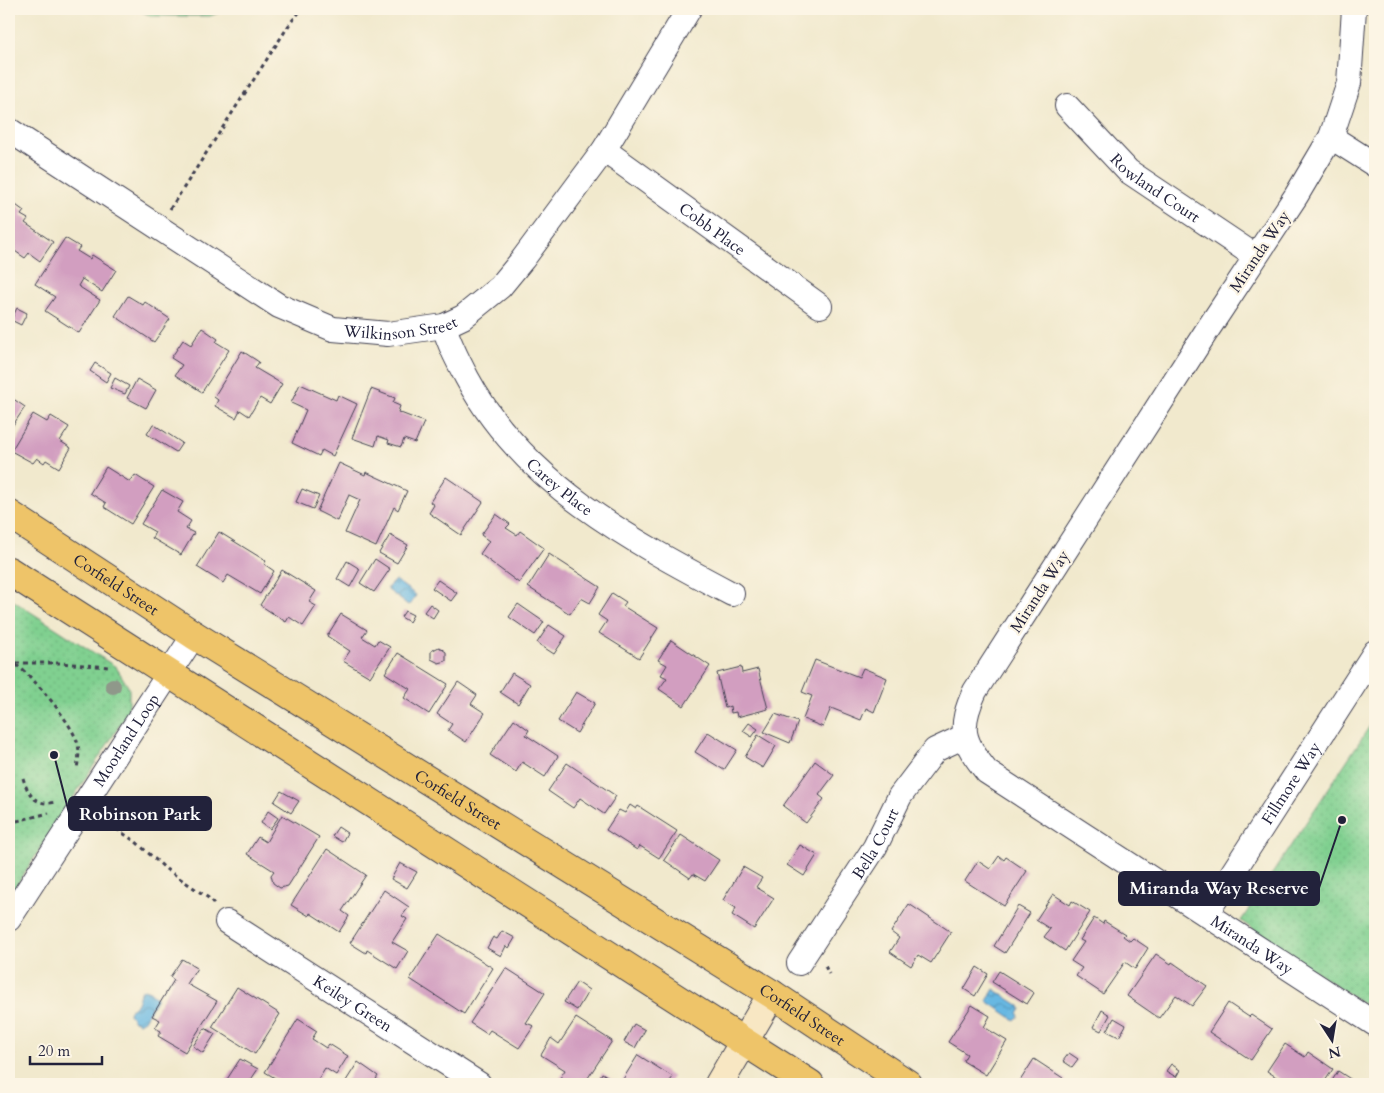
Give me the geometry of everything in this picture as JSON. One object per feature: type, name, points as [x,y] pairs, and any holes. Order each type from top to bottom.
[{"type":"main road","name":"Corfield Street","points":[[9,514],[194,635],[772,994],[908,1084]]},
{"type":"main road","points":[[9,571],[810,1084]]},
{"type":"street","name":"Wilkinson Street","points":[[9,130],[279,306],[333,329],[388,334],[444,326],[464,317],[500,287],[604,150],[689,9]]},
{"type":"street","name":"Miranda Way","points":[[1354,9],[1348,83],[1331,137],[1296,196],[1255,256],[975,691],[966,710],[965,736],[972,754],[988,772],[1375,1024]]},
{"type":"street","name":"Rowland Court","points":[[1067,106],[1128,171],[1255,256]]},
{"type":"street","points":[[1331,137],[1375,165]]},
{"type":"street","name":"Cobb Place","points":[[604,150],[820,306]]},
{"type":"street","name":"Carey Place","points":[[444,326],[456,359],[474,391],[499,428],[523,456],[557,487],[648,549],[732,594]]},
{"type":"street","name":"Moorland Loop","points":[[9,919],[194,635]]},
{"type":"street","name":"Fillmore Way","points":[[1206,914],[1374,659]]},
{"type":"street","name":"Bella Court","points":[[799,963],[875,847],[900,796],[935,750],[965,736]]},
{"type":"street","name":"Keiley Green","points":[[227,922],[479,1084]]},
{"type":"street","points":[[718,1084],[772,994]]},
{"type":"path","points":[[158,227],[291,22],[302,9]]},
{"type":"path","points":[[9,661],[16,664],[42,691],[71,729],[78,744],[76,774]]},
{"type":"path","points":[[16,664],[60,663],[115,667]]},
{"type":"path","points":[[23,778],[26,789],[43,804],[54,803],[63,798]]},
{"type":"path","points":[[9,823],[41,815],[57,808]]},
{"type":"path","points":[[103,820],[136,842],[166,869],[210,899],[227,922]]},
{"type":"green space","points":[[135,9],[229,9],[210,16],[152,16]]},
{"type":"green space","points":[[9,598],[116,667],[129,688],[129,711],[9,897]]},
{"type":"green space","points":[[1375,718],[1375,1012],[1241,921]]},
{"type":"water","points":[[395,580],[416,595],[411,604],[408,605],[388,590],[388,587]]},
{"type":"water","points":[[144,989],[150,991],[157,998],[144,1020],[139,1023],[134,1021],[129,1014],[130,1010],[137,1003],[140,992]]},
{"type":"water","points":[[994,989],[1020,1006],[1019,1016],[1015,1020],[987,1001]]},
{"type":"building","points":[[9,200],[24,211],[21,215],[28,219],[25,223],[53,242],[40,261],[29,253],[25,258],[9,247]]},
{"type":"building","points":[[65,238],[80,247],[77,251],[90,259],[92,255],[116,270],[102,292],[82,279],[78,286],[100,300],[79,333],[45,311],[55,297],[35,284]]},
{"type":"building","points":[[128,296],[143,305],[145,302],[170,319],[154,342],[115,316]]},
{"type":"building","points":[[17,308],[27,313],[21,325],[11,320]]},
{"type":"building","points":[[202,328],[218,339],[216,342],[229,350],[202,392],[175,375],[182,365],[171,358],[183,340],[191,345]]},
{"type":"building","points":[[242,351],[259,362],[255,368],[282,384],[270,404],[260,398],[249,416],[240,410],[236,418],[215,406],[218,400],[214,397]]},
{"type":"building","points":[[95,363],[111,373],[106,382],[90,371]]},
{"type":"building","points":[[115,378],[129,386],[125,394],[110,388]]},
{"type":"building","points":[[137,379],[156,390],[146,408],[127,398]]},
{"type":"building","points":[[300,384],[336,400],[338,395],[357,404],[333,456],[322,450],[319,456],[292,443],[306,410],[291,403]]},
{"type":"building","points":[[371,389],[395,398],[393,403],[400,406],[398,412],[424,422],[415,443],[404,439],[401,447],[388,443],[389,440],[378,436],[375,446],[352,438]]},
{"type":"building","points":[[9,396],[25,407],[9,431]]},
{"type":"building","points":[[33,414],[47,422],[51,416],[69,427],[60,441],[71,448],[59,468],[46,460],[44,463],[37,458],[33,463],[11,451]]},
{"type":"building","points":[[153,424],[182,443],[176,452],[147,434]]},
{"type":"building","points":[[339,463],[365,475],[366,472],[407,491],[398,510],[394,507],[376,547],[345,533],[360,500],[349,495],[337,521],[317,511]]},
{"type":"building","points":[[106,467],[130,482],[135,475],[154,487],[131,524],[104,507],[106,503],[90,493]]},
{"type":"building","points":[[446,477],[483,502],[461,535],[429,513],[434,505],[430,502]]},
{"type":"building","points":[[302,489],[319,496],[313,509],[296,502]]},
{"type":"building","points":[[162,490],[183,502],[177,512],[191,521],[186,529],[194,533],[181,555],[152,538],[155,532],[141,524]]},
{"type":"building","points":[[496,514],[510,524],[506,528],[517,535],[520,531],[544,548],[519,583],[480,554],[489,541],[481,535]]},
{"type":"building","points":[[219,532],[266,561],[264,564],[274,571],[260,594],[228,575],[223,583],[197,567]]},
{"type":"building","points":[[390,535],[408,545],[397,563],[379,553]]},
{"type":"building","points":[[549,554],[600,587],[590,603],[581,598],[570,614],[528,587]]},
{"type":"building","points":[[375,559],[390,569],[374,592],[360,583]]},
{"type":"building","points":[[347,561],[360,569],[350,587],[337,579]]},
{"type":"building","points":[[282,570],[316,591],[309,602],[316,606],[303,626],[289,617],[286,622],[260,605]]},
{"type":"building","points":[[438,580],[457,593],[451,601],[432,588]]},
{"type":"building","points":[[612,593],[626,602],[623,606],[658,628],[639,658],[599,633],[607,621],[598,615]]},
{"type":"building","points":[[430,604],[438,610],[433,618],[424,612]]},
{"type":"building","points":[[518,604],[544,622],[535,635],[509,617]]},
{"type":"building","points":[[405,611],[413,615],[409,622],[401,617]]},
{"type":"building","points":[[341,614],[367,630],[362,637],[375,645],[378,640],[390,647],[370,677],[343,661],[350,651],[327,636]]},
{"type":"building","points":[[549,625],[566,636],[554,654],[537,643]]},
{"type":"building","points":[[671,640],[710,666],[684,706],[659,689],[667,678],[661,675],[667,665],[658,660]]},
{"type":"building","points":[[439,647],[446,652],[446,661],[439,663],[431,659],[431,651]]},
{"type":"building","points":[[398,653],[448,684],[429,714],[404,698],[410,689],[385,673]]},
{"type":"building","points":[[815,660],[859,677],[863,668],[887,678],[874,712],[866,708],[861,720],[831,708],[823,727],[803,719],[812,696],[802,692]]},
{"type":"building","points":[[741,667],[742,673],[758,669],[768,709],[737,717],[736,712],[731,713],[730,706],[725,708],[717,673]]},
{"type":"building","points":[[512,673],[530,684],[518,704],[500,692]]},
{"type":"building","points":[[458,682],[477,695],[471,704],[485,713],[466,742],[448,730],[452,724],[437,714]]},
{"type":"building","points":[[576,692],[595,703],[577,733],[558,721]]},
{"type":"building","points":[[775,714],[798,722],[790,743],[764,732]]},
{"type":"building","points":[[514,719],[529,730],[526,735],[558,756],[545,777],[522,762],[516,772],[490,755]]},
{"type":"building","points":[[749,723],[758,729],[752,737],[743,731]]},
{"type":"building","points":[[708,732],[737,750],[724,770],[695,752]]},
{"type":"building","points":[[758,735],[776,746],[763,768],[745,757]]},
{"type":"building","points":[[815,761],[834,775],[819,795],[824,799],[806,823],[783,806]]},
{"type":"building","points":[[567,763],[616,796],[604,814],[580,798],[573,808],[548,791]]},
{"type":"building","points":[[281,791],[299,801],[291,813],[274,802]]},
{"type":"building","points":[[630,805],[636,809],[638,806],[677,831],[659,858],[640,846],[637,850],[606,830],[619,810],[625,813]]},
{"type":"building","points":[[268,811],[278,818],[270,829],[261,823]]},
{"type":"building","points":[[282,815],[319,837],[288,886],[280,888],[273,883],[271,875],[274,871],[247,854],[258,837],[266,842]]},
{"type":"building","points":[[338,827],[347,833],[342,842],[332,836]]},
{"type":"building","points":[[681,835],[719,860],[705,881],[693,874],[690,878],[664,860]]},
{"type":"building","points":[[800,845],[817,855],[804,876],[787,865]]},
{"type":"building","points":[[327,849],[366,875],[342,911],[349,916],[339,932],[310,913],[309,916],[291,905]]},
{"type":"building","points":[[999,856],[1004,860],[1006,857],[1027,871],[1004,906],[965,881],[978,861],[990,869]]},
{"type":"building","points":[[400,863],[417,872],[407,888],[391,879]]},
{"type":"building","points":[[743,867],[762,878],[756,887],[774,898],[754,929],[732,915],[736,908],[723,900]]},
{"type":"building","points":[[384,890],[409,907],[402,916],[407,919],[392,942],[408,951],[397,969],[367,950],[366,953],[350,943]]},
{"type":"building","points":[[1053,894],[1070,905],[1072,901],[1090,912],[1065,951],[1044,937],[1050,929],[1036,920]]},
{"type":"building","points":[[909,904],[951,932],[931,963],[918,955],[911,966],[890,952],[899,938],[891,932]]},
{"type":"building","points":[[1018,906],[1030,913],[1005,953],[994,946]]},
{"type":"building","points":[[1094,918],[1103,924],[1104,921],[1125,934],[1123,936],[1130,941],[1133,938],[1148,948],[1135,969],[1125,962],[1103,994],[1076,976],[1082,968],[1071,961],[1084,942],[1080,940]]},
{"type":"building","points":[[502,931],[515,938],[509,948],[506,946],[501,956],[487,948],[493,937],[497,939]]},
{"type":"building","points":[[439,934],[493,968],[464,1014],[410,979]]},
{"type":"building","points":[[1156,954],[1171,964],[1172,962],[1207,986],[1192,1006],[1176,995],[1159,1018],[1127,996]]},
{"type":"building","points":[[182,959],[197,968],[187,984],[217,1001],[185,1052],[158,1036],[161,1031],[155,1028],[160,1020],[152,1016],[174,980],[170,977]]},
{"type":"building","points":[[977,967],[988,974],[975,996],[964,989]]},
{"type":"building","points":[[506,968],[545,993],[526,1023],[534,1026],[519,1048],[490,1030],[487,1034],[470,1023]]},
{"type":"building","points":[[999,971],[1034,993],[1027,1004],[992,982]]},
{"type":"building","points":[[577,982],[589,990],[577,1010],[564,1002]]},
{"type":"building","points":[[237,987],[280,1014],[255,1054],[212,1027]]},
{"type":"building","points":[[1228,1003],[1272,1029],[1251,1060],[1209,1032]]},
{"type":"building","points":[[972,1005],[990,1016],[984,1027],[1007,1041],[986,1075],[963,1061],[967,1054],[948,1042]]},
{"type":"building","points":[[1102,1010],[1110,1015],[1101,1031],[1093,1027]]},
{"type":"building","points":[[576,1018],[612,1041],[584,1084],[570,1084],[560,1078],[565,1070],[541,1055],[551,1038],[559,1044]]},
{"type":"building","points":[[1114,1018],[1126,1025],[1119,1037],[1107,1031]]},
{"type":"building","points":[[298,1019],[317,1031],[312,1039],[326,1048],[329,1044],[348,1056],[336,1075],[325,1068],[315,1084],[285,1084],[265,1072]]},
{"type":"building","points":[[634,1024],[645,1030],[635,1048],[624,1042]]},
{"type":"building","points":[[205,1028],[215,1034],[203,1053],[193,1046]]},
{"type":"building","points":[[1285,1044],[1305,1057],[1308,1052],[1333,1069],[1323,1084],[1287,1084],[1267,1071]]},
{"type":"building","points":[[1069,1053],[1078,1059],[1072,1067],[1063,1061]]},
{"type":"building","points":[[638,1055],[673,1077],[668,1084],[620,1084]]},
{"type":"building","points":[[240,1059],[258,1069],[248,1084],[224,1084]]},
{"type":"building","points":[[1034,1059],[1066,1080],[1063,1084],[1018,1084]]},
{"type":"building","points":[[358,1062],[378,1076],[376,1079],[384,1084],[344,1084]]},
{"type":"building","points":[[1171,1064],[1180,1070],[1176,1077],[1166,1071]]},
{"type":"building","points":[[1338,1071],[1355,1082],[1354,1084],[1330,1084]]},
{"type":"building","points":[[602,1073],[620,1084],[596,1084]]},
{"type":"place","name":"Robinson Park","points":[[54,755]]},
{"type":"place","name":"Miranda Way Reserve","points":[[1342,820]]}]
